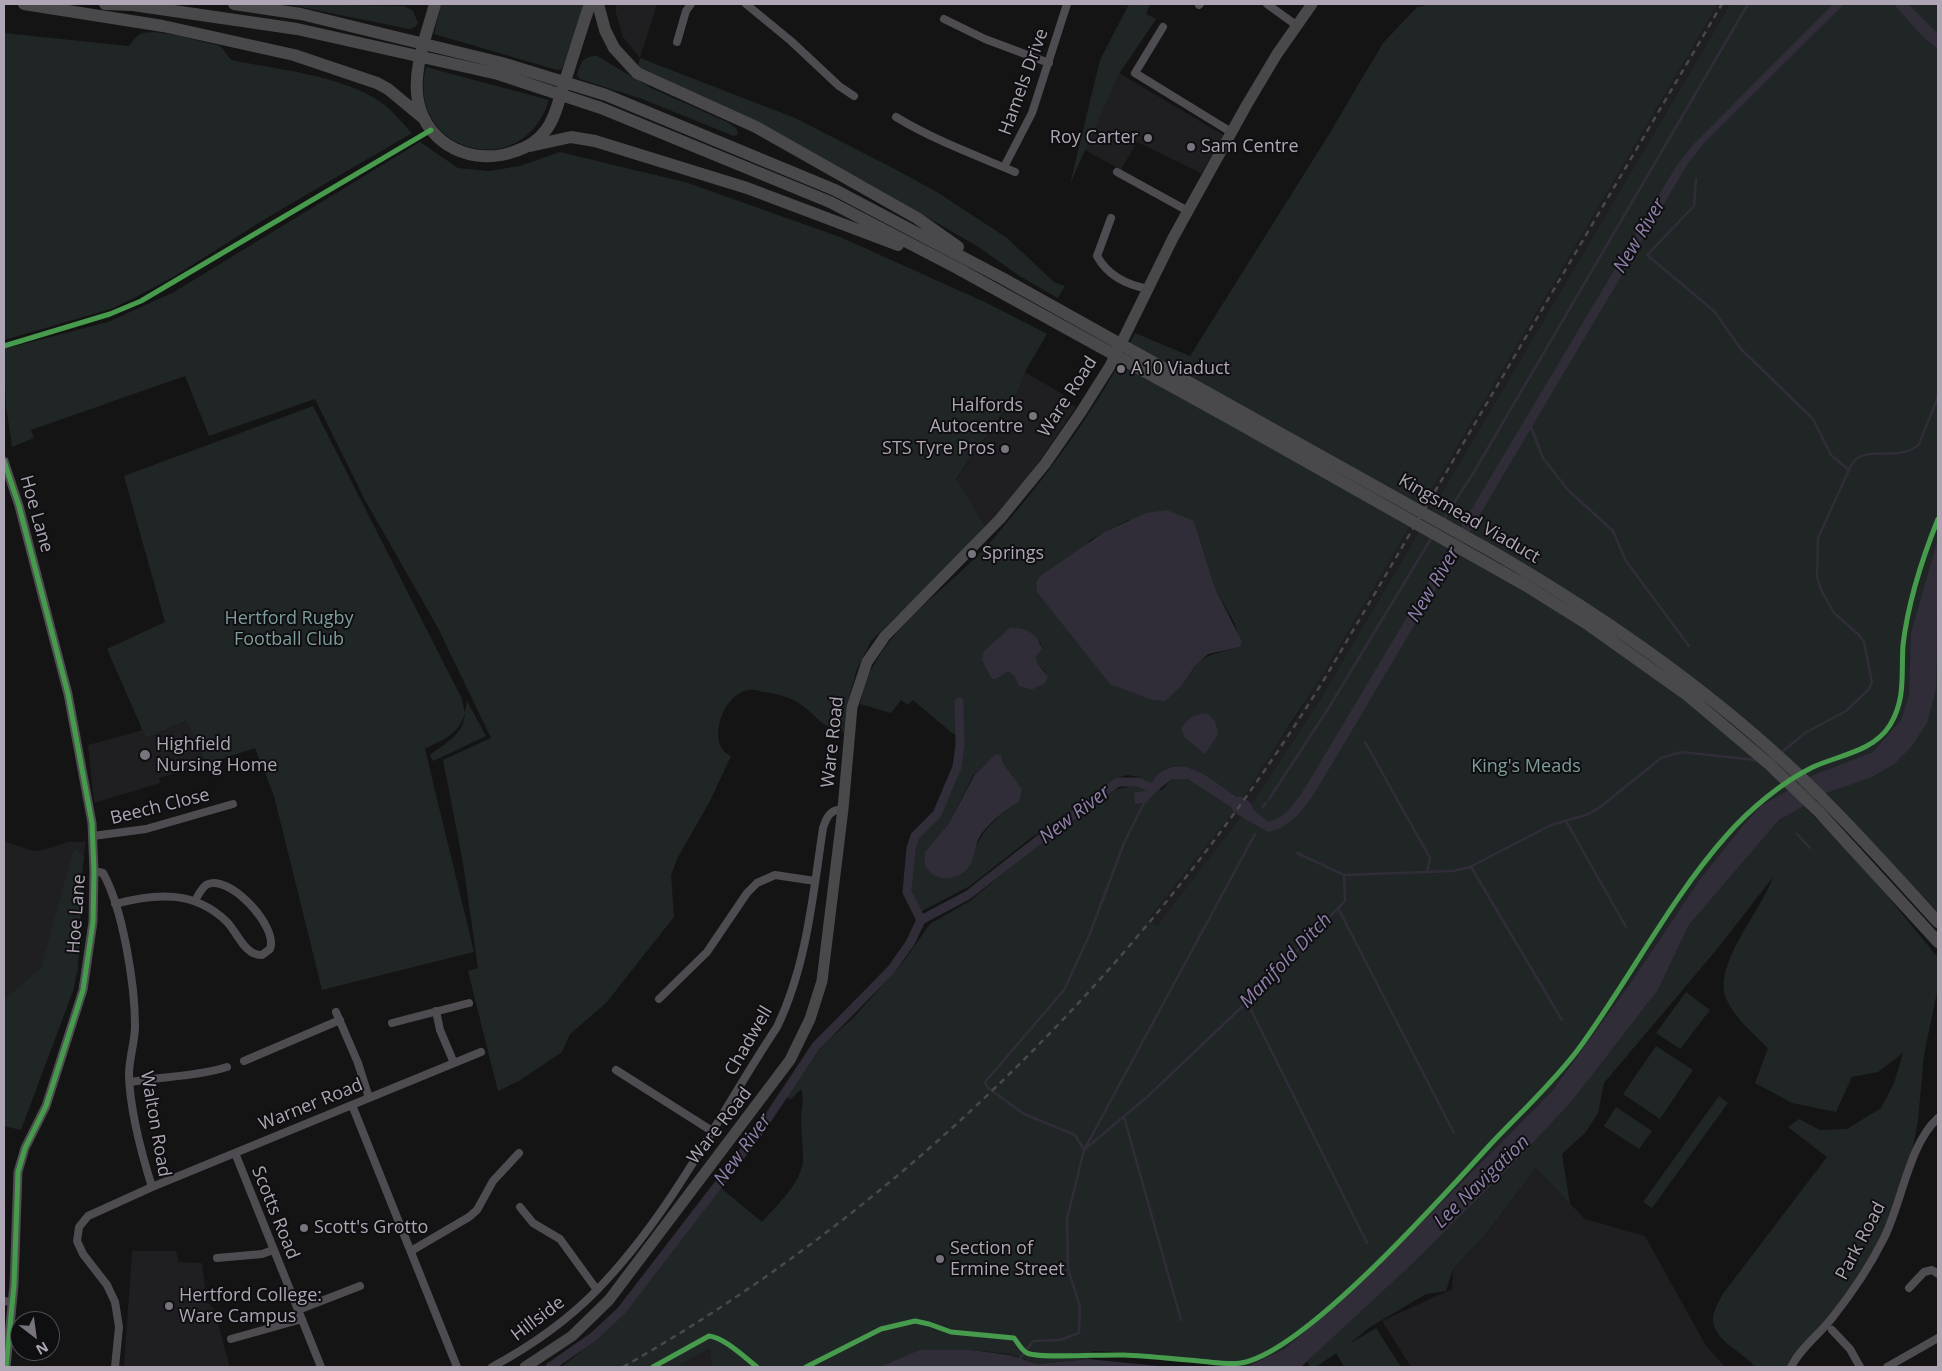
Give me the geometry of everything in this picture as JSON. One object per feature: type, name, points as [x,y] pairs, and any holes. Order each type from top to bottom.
[{"type":"highway","points":[[24,4],[163,26],[294,55],[377,83],[388,89],[423,118],[431,130],[445,144],[467,155],[489,158],[502,156],[530,146],[571,137],[595,141],[747,188],[956,268]]},
{"type":"highway","points":[[105,4],[132,5],[297,29],[498,74],[601,108],[830,202],[956,268],[1059,317]]},
{"type":"highway","points":[[234,4],[301,14],[340,23],[502,63],[606,95],[835,190],[1002,278]]},
{"type":"highway","points":[[423,118],[417,90],[419,66],[435,4]]},
{"type":"highway","points":[[530,146],[547,130],[558,104],[590,4]]},
{"type":"highway","points":[[598,4],[603,25],[614,48],[638,72],[764,131],[917,218],[1059,317]]},
{"type":"highway","name":"Kingsmead Viaduct","points":[[1059,317],[1561,607],[1642,661],[1686,694],[1823,808]]},
{"type":"highway","points":[[1823,808],[1938,922]]},
{"type":"highway","points":[[1823,808],[1938,942]]},
{"type":"main road","name":"Ware Road","points":[[525,1367],[572,1336],[608,1300],[790,1060],[810,1019],[822,981],[843,810],[852,707],[867,662],[885,636],[982,539],[1045,464],[1110,366],[1188,211],[1232,132],[1296,25],[1312,4]]},
{"type":"street","points":[[677,42],[686,11],[691,4]]},
{"type":"street","points":[[746,4],[791,41],[839,86],[854,96]]},
{"type":"street","name":"Hamels Drive","points":[[1004,167],[1032,113],[1067,4]]},
{"type":"street","points":[[1267,4],[1296,25]]},
{"type":"street","points":[[944,19],[985,39],[1048,63]]},
{"type":"street","points":[[1163,27],[1135,73],[1232,132]]},
{"type":"street","points":[[896,118],[944,143],[973,152],[1015,172]]},
{"type":"street","points":[[1117,172],[1188,211]]},
{"type":"street","points":[[1111,218],[1097,256],[1101,263],[1122,282],[1149,289]]},
{"type":"street","name":"Hoe Lane","points":[[4,461],[19,506],[68,694],[93,836],[94,870],[93,922],[83,990],[46,1106],[25,1148],[18,1172],[8,1302],[6,1367]]},
{"type":"street","name":"Beech Close","points":[[93,836],[146,829],[233,804]]},
{"type":"street","name":"Chadwell","points":[[618,1266],[667,1202],[786,1010],[807,932],[823,828],[827,815],[834,810],[843,810]]},
{"type":"street","name":"Walton Road","points":[[94,870],[103,873],[115,904],[127,954],[134,1008],[134,1037],[129,1064],[130,1082],[142,1149],[152,1187],[94,1212],[84,1219],[78,1231],[80,1250],[106,1285],[118,1310],[119,1328],[115,1367]]},
{"type":"street","points":[[659,998],[698,962],[717,939],[747,893],[762,879],[780,875],[815,881]]},
{"type":"street","points":[[115,904],[159,895],[177,896],[195,901],[227,922],[251,952],[262,955],[270,949],[272,940],[266,924],[248,903],[230,888],[219,883],[209,884],[201,890],[195,901]]},
{"type":"street","points":[[392,1022],[470,1003]]},
{"type":"street","points":[[436,1011],[440,1030],[454,1062]]},
{"type":"street","points":[[336,1012],[369,1098]]},
{"type":"street","points":[[244,1061],[340,1020]]},
{"type":"street","name":"Warner Road","points":[[152,1187],[481,1052]]},
{"type":"street","points":[[130,1082],[164,1076],[196,1075],[227,1067]]},
{"type":"street","points":[[616,1070],[712,1131]]},
{"type":"street","points":[[352,1105],[457,1367]]},
{"type":"street","name":"Park Road","points":[[1791,1367],[1803,1348],[1832,1319],[1870,1264],[1894,1216],[1919,1143],[1927,1128],[1938,1118]]},
{"type":"street","name":"Scotts Road","points":[[235,1153],[321,1367]]},
{"type":"street","points":[[411,1251],[470,1218],[477,1210],[493,1181],[519,1153]]},
{"type":"street","points":[[520,1207],[533,1223],[560,1238],[597,1290]]},
{"type":"street","points":[[217,1258],[262,1254],[273,1250]]},
{"type":"street","name":"Hillside","points":[[492,1367],[552,1330],[597,1290],[618,1266]]},
{"type":"street","points":[[1909,1288],[1924,1272],[1932,1270],[1938,1274]]},
{"type":"street","points":[[298,1310],[360,1286]]},
{"type":"street","points":[[231,1339],[302,1319]]},
{"type":"street","points":[[1832,1330],[1850,1349],[1860,1367]]},
{"type":"street","points":[[1887,1367],[1902,1364],[1938,1338]]},
{"type":"shaded area","points":[[616,4],[657,4],[640,58],[623,37],[616,13]]},
{"type":"shaded area","points":[[1718,4],[1730,4],[1319,701],[1252,803],[1192,883],[1145,941],[1127,944],[1219,829],[1296,717]]},
{"type":"shaded area","points":[[1119,73],[1225,136],[1201,173],[1137,142],[1121,170],[1083,149]]},
{"type":"shaded area","points":[[1025,372],[1064,395],[1062,399],[1076,407],[1027,480],[986,528],[956,480],[1018,391]]},
{"type":"shaded area","name":"Highfield Nursing Home","points":[[186,721],[206,764],[159,778],[160,783],[94,803],[88,745],[143,730],[146,738]]},
{"type":"shaded area","points":[[4,841],[33,851],[43,850],[68,842],[85,842],[85,845],[81,883],[78,972],[4,1126]]},
{"type":"shaded area","points":[[1536,1168],[1585,1219],[1645,1236],[1706,1346],[1725,1367],[1411,1367],[1382,1321],[1452,1289],[1453,1269],[1488,1232]]},
{"type":"shaded area","name":"Hertford College: Ware Campus","points":[[132,1251],[176,1251],[179,1262],[202,1263],[207,1302],[214,1309],[230,1367],[124,1367]]},
{"type":"shaded area","points":[[709,1349],[712,1367],[676,1367]]},
{"type":"green space","points":[[286,4],[404,6],[413,11],[418,23],[414,28],[409,29]]},
{"type":"green space","points":[[441,4],[584,4],[562,69],[557,70],[434,34]]},
{"type":"green space","points":[[1129,4],[1150,4],[1146,14],[1156,19],[1119,74],[1070,184],[1100,60]]},
{"type":"green space","points":[[1423,4],[1718,4],[1322,675],[1243,797],[1237,797],[1194,769],[1184,767],[1175,766],[1165,769],[1157,774],[1153,783],[1140,782],[1140,777],[1127,775],[1117,778],[1031,838],[970,886],[920,912],[911,884],[910,862],[912,852],[921,835],[940,815],[946,803],[959,765],[962,735],[953,734],[913,700],[908,705],[901,700],[891,713],[860,704],[866,681],[872,668],[897,632],[978,555],[1033,490],[1071,440],[1105,388],[1135,333],[1190,356],[1328,136],[1383,43],[1417,7],[1424,6]],"holes":[[[1184,372],[1202,383],[1188,402],[1175,395]],[[1128,520],[1194,521],[1215,588],[1235,624],[1240,647],[1205,658],[1194,667],[1181,686],[1040,576],[1079,551],[1091,539]],[[1040,641],[1042,649],[1036,657],[1038,664],[1045,672],[1031,690],[1019,686],[1014,676],[1008,671]],[[997,754],[1001,756],[1003,763],[1022,789],[1020,801],[993,822],[981,837],[968,868],[925,852],[949,823],[974,774]]]},
{"type":"green space","name":"King's Meads","points":[[1730,4],[1938,4],[1938,912],[1826,793],[1762,806],[1744,824],[1700,879],[1629,985],[1552,1091],[1431,1213],[1330,1310],[1284,1349],[1246,1367],[1224,1367],[1141,1353],[1092,1351],[1088,1359],[1038,1364],[1010,1354],[971,1350],[919,1350],[879,1367],[712,1367],[709,1349],[676,1367],[561,1367],[597,1339],[617,1320],[721,1188],[762,1222],[782,1201],[799,1176],[803,1158],[801,1119],[803,1097],[801,1089],[790,1100],[786,1096],[822,1046],[854,1017],[901,965],[930,924],[970,901],[1025,855],[1117,789],[1140,785],[1145,789],[1162,790],[1172,779],[1187,779],[1231,807],[1233,812],[1148,919],[1157,926],[1252,803],[1319,701]]},
{"type":"green space","points":[[151,32],[180,36],[217,45],[222,48],[231,60],[309,75],[349,86],[382,103],[412,133],[270,216],[173,277],[132,299],[111,309],[4,340],[4,33],[129,46],[141,34]]},
{"type":"green space","points":[[597,56],[651,88],[727,122],[736,128],[738,134],[734,136],[642,99],[580,79],[577,75],[583,61],[588,57]]},
{"type":"green space","points":[[640,58],[795,118],[889,166],[937,192],[1007,238],[1054,282],[1065,286],[1058,298],[1021,277],[977,246],[866,182],[642,71],[638,65]]},
{"type":"green space","points":[[426,67],[549,100],[535,126],[516,143],[493,149],[470,147],[449,137],[433,120],[424,96]]},
{"type":"green space","points":[[420,142],[458,168],[489,171],[520,166],[560,152],[688,183],[840,237],[989,304],[1047,334],[1025,372],[1018,391],[956,479],[986,528],[871,641],[857,669],[846,708],[844,732],[824,724],[803,706],[781,695],[748,690],[739,693],[731,700],[720,720],[718,731],[719,741],[723,750],[731,756],[709,803],[678,857],[671,875],[674,917],[606,1003],[570,1034],[562,1052],[519,1081],[498,1091],[468,971],[478,968],[463,863],[443,760],[491,738],[438,628],[365,500],[315,399],[209,436],[185,376],[31,430],[34,438],[12,447],[6,406],[4,349],[108,322],[174,292]]},
{"type":"green space","name":"Hertford Rugby Football Club","points":[[313,406],[461,697],[465,713],[458,727],[449,736],[425,749],[474,952],[322,990],[274,796],[255,748],[206,764],[186,721],[146,738],[107,649],[165,622],[124,476]]},
{"type":"green space","points":[[467,701],[486,736],[433,761],[430,755],[448,742],[461,727]]},
{"type":"green space","points":[[1803,805],[1867,871],[1938,957],[1938,987],[1924,1055],[1918,1120],[1913,1148],[1892,1216],[1864,1269],[1835,1313],[1801,1345],[1788,1367],[1755,1367],[1719,1335],[1713,1321],[1715,1311],[1722,1295],[1827,1157],[1788,1127],[1799,1119],[1820,1130],[1847,1129],[1881,1108],[1894,1083],[1903,1053],[1878,1072],[1852,1077],[1836,1112],[1792,1103],[1755,1083],[1768,1048],[1732,1009],[1725,995],[1724,981],[1733,951],[1773,877],[1718,948],[1604,1083],[1598,1113],[1586,1132],[1562,1154],[1570,1204],[1536,1168],[1487,1233],[1453,1269],[1446,1291],[1426,1294],[1370,1327],[1349,1344],[1376,1328],[1401,1367],[1344,1367],[1336,1353],[1316,1367],[1310,1367],[1307,1361],[1410,1266],[1516,1161],[1573,1100],[1658,990],[1689,925],[1779,820]]},
{"type":"green space","points":[[74,848],[84,857],[79,958],[73,991],[21,1130],[4,1126],[4,1000],[41,968]]},
{"type":"green space","points":[[1686,992],[1710,1010],[1680,1049],[1656,1033]]},
{"type":"green space","points":[[1656,1046],[1693,1070],[1660,1119],[1623,1094]]},
{"type":"green space","points":[[1719,1096],[1728,1103],[1652,1208],[1643,1202]]},
{"type":"green space","points":[[1616,1107],[1652,1131],[1639,1149],[1604,1126]]},
{"type":"water","points":[[1833,4],[1844,4],[1703,144],[1687,165],[1306,805],[1289,822],[1268,832],[1233,812],[1231,807],[1187,779],[1172,779],[1147,802],[1135,804],[1134,793],[1149,790],[1145,789],[1146,785],[1152,786],[1158,774],[1166,769],[1185,767],[1203,774],[1237,797],[1243,797],[1268,822],[1280,817],[1290,809],[1305,788],[1677,165],[1693,145]]},
{"type":"water","points":[[1894,4],[1908,4],[1938,34],[1938,49],[1923,37]]},
{"type":"water","points":[[1167,510],[1194,521],[1215,588],[1242,642],[1240,647],[1208,654],[1195,666],[1181,686],[1165,701],[1152,700],[1110,684],[1037,592],[1036,583],[1040,576],[1104,532],[1146,513]]},
{"type":"water","name":"Lee Navigation","points":[[1938,539],[1936,689],[1927,723],[1911,747],[1894,764],[1872,777],[1826,793],[1779,820],[1689,925],[1658,990],[1573,1100],[1516,1161],[1410,1266],[1301,1367],[1246,1367],[1284,1349],[1330,1310],[1431,1213],[1552,1091],[1629,985],[1700,879],[1744,824],[1761,806],[1814,775],[1873,752],[1901,720],[1909,696],[1911,633]]},
{"type":"water","points":[[1010,628],[1030,632],[1038,639],[1042,649],[1036,657],[1038,664],[1048,677],[1045,683],[1031,690],[1019,686],[1014,676],[1008,671],[996,679],[992,679],[982,660],[984,651]]},
{"type":"water","points":[[1207,713],[1215,721],[1218,734],[1205,754],[1185,738],[1181,729],[1192,717]]},
{"type":"water","points":[[996,754],[1001,755],[1003,763],[1022,789],[1020,801],[990,824],[982,833],[977,842],[970,866],[967,869],[951,878],[933,875],[925,865],[925,852],[949,823],[975,774]]},
{"type":"water","points":[[919,1350],[971,1350],[1010,1355],[1038,1364],[1088,1359],[1168,1367],[879,1367]]},
{"type":"waterway","points":[[1443,520],[1474,472],[1748,4]]},
{"type":"waterway","points":[[1696,179],[1694,206],[1647,255],[1714,311],[1741,349],[1813,419],[1831,455],[1849,470],[1818,538],[1817,577],[1821,590],[1834,613],[1859,635],[1864,642],[1872,682],[1869,689],[1846,711],[1805,733],[1781,753]]},
{"type":"waterway","points":[[1849,470],[1854,461],[1861,456],[1901,453],[1911,450],[1919,444],[1938,397]]},
{"type":"waterway","points":[[1531,427],[1543,458],[1568,490],[1613,531],[1626,561],[1689,646]]},
{"type":"waterway","points":[[1269,799],[1328,709],[1432,537]]},
{"type":"waterway","name":"New River","points":[[921,920],[907,892],[911,848],[915,836],[937,814],[957,767],[960,744],[959,702]]},
{"type":"waterway","points":[[1365,742],[1430,858],[1427,872]]},
{"type":"waterway","name":"Manifold Ditch","points":[[1084,1150],[1147,1097],[1247,1002],[1345,901],[1344,875],[1453,871],[1470,867],[1551,825],[1586,815],[1599,808],[1661,758],[1681,752],[1756,760]]},
{"type":"waterway","name":"New River","points":[[550,1367],[593,1337],[621,1311],[758,1133],[816,1046],[891,970],[910,943],[921,920],[968,895],[1118,782],[1138,782],[1151,788],[1155,785]]},
{"type":"waterway","points":[[1084,1150],[1075,1135],[1024,1114],[987,1087],[985,1082],[1064,990],[1089,936],[1124,843],[1145,801]]},
{"type":"waterway","points":[[1263,807],[1266,803]]},
{"type":"waterway","points":[[1566,821],[1626,927]]},
{"type":"waterway","points":[[1018,1361],[1033,1341],[1060,1340],[1079,1333],[1080,1307],[1068,1269],[1067,1219],[1084,1150],[1255,834]]},
{"type":"waterway","points":[[1797,834],[1810,848]]},
{"type":"waterway","points":[[1297,853],[1344,875]]},
{"type":"waterway","points":[[1471,867],[1562,1020]]},
{"type":"waterway","points":[[1338,908],[1454,1133]]},
{"type":"waterway","points":[[1247,1002],[1367,1243]]},
{"type":"waterway","points":[[1124,1117],[1181,1320]]},
{"type":"railway","points":[[623,1367],[729,1302],[830,1230],[926,1151],[1017,1067],[1102,977],[1182,882],[1257,782],[1325,678],[1722,4]]},
{"type":"cycle path","points":[[4,346],[110,314],[141,301],[431,130]]},
{"type":"cycle path","points":[[4,461],[19,506],[68,694],[92,823],[94,871],[93,922],[83,990],[46,1106],[25,1148],[18,1172],[14,1285],[6,1367]]},
{"type":"cycle path","points":[[806,1367],[881,1329],[915,1321],[951,1332],[1014,1338],[1025,1352],[1034,1355],[1124,1355],[1230,1364],[1241,1363],[1268,1353],[1300,1332],[1335,1303],[1406,1235],[1567,1064],[1596,1025],[1668,913],[1706,860],[1727,835],[1756,806],[1790,780],[1813,767],[1855,752],[1883,734],[1895,715],[1901,696],[1905,629],[1921,565],[1938,519]]},
{"type":"cycle path","points":[[653,1367],[709,1336],[728,1344],[757,1367]]},
{"type":"place","name":"Roy Carter","points":[[1148,138]]},
{"type":"place","name":"Sam Centre","points":[[1191,147]]},
{"type":"place","name":"A10 Viaduct","points":[[1121,369]]},
{"type":"place","name":"Halfords Autocentre","points":[[1033,416]]},
{"type":"place","name":"STS Tyre Pros","points":[[1005,449]]},
{"type":"place","name":"Springs","points":[[972,554]]},
{"type":"place","name":"Highfield Nursing Home","points":[[145,755]]},
{"type":"place","name":"Scott's Grotto","points":[[304,1228]]},
{"type":"place","name":"Section of Ermine Street","points":[[940,1259]]},
{"type":"place","name":"Hertford College: Ware Campus","points":[[169,1306]]}]
